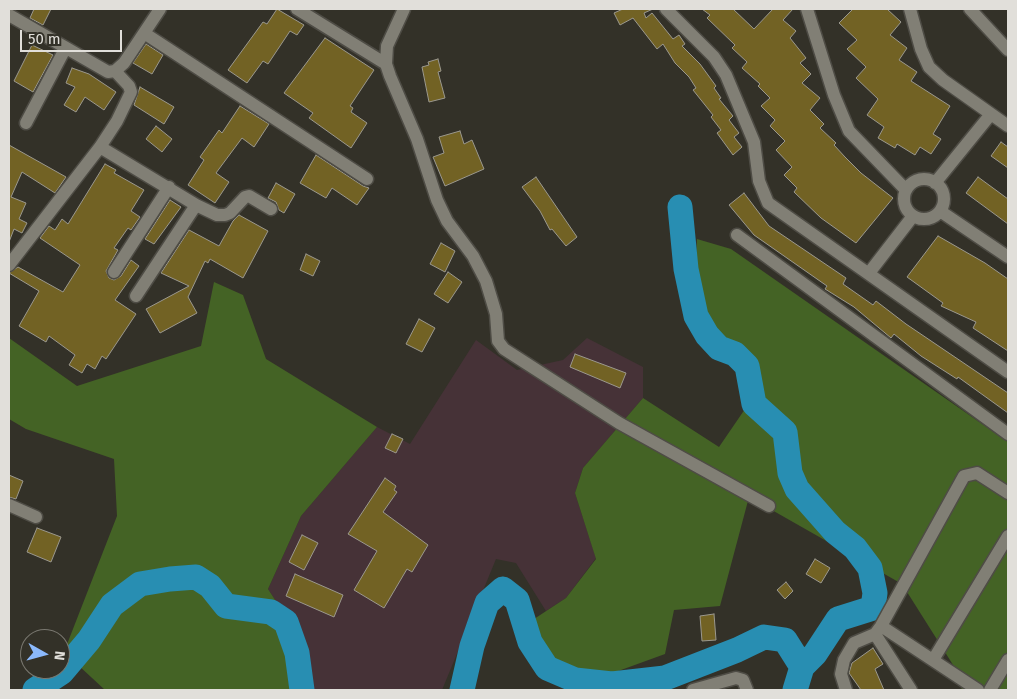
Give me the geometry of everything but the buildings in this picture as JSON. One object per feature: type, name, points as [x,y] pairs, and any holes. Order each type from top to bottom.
[{"type":"street","points":[[115,71],[124,63],[160,9]]},
{"type":"street","points":[[297,9],[386,64]]},
{"type":"street","points":[[404,9],[388,46],[386,64],[417,139],[437,200],[447,221],[473,256],[486,281],[496,314],[498,341],[504,349],[619,423],[769,506]]},
{"type":"street","points":[[666,9],[714,58],[726,75],[754,142],[758,181],[768,203],[1008,372]]},
{"type":"street","points":[[807,9],[834,95],[849,130],[906,190]]},
{"type":"street","points":[[910,9],[920,49],[929,67],[943,80],[1008,126]]},
{"type":"street","points":[[970,9],[1008,50]]},
{"type":"street","points":[[9,15],[103,70],[115,71],[129,86],[131,92],[117,122],[100,147],[9,265]]},
{"type":"street","points":[[144,33],[367,179]]},
{"type":"street","points":[[26,123],[65,49]]},
{"type":"street","points":[[935,183],[991,114]]},
{"type":"street","points":[[100,147],[196,205],[218,215],[225,215],[249,196],[271,209]]},
{"type":"street","points":[[919,180],[935,183],[943,194],[940,211],[929,218],[920,219],[913,216],[908,212],[904,200],[906,190],[911,183],[919,180]]},
{"type":"street","points":[[114,272],[169,187]]},
{"type":"street","points":[[136,296],[196,205]]},
{"type":"street","points":[[940,211],[1008,257]]},
{"type":"street","points":[[869,274],[913,216]]},
{"type":"street","points":[[737,236],[1008,434]]},
{"type":"street","points":[[846,690],[841,674],[844,660],[854,643],[878,630],[964,476],[977,474],[1008,494]]},
{"type":"street","points":[[9,505],[36,517]]},
{"type":"street","points":[[933,660],[1008,536]]},
{"type":"street","points":[[878,630],[933,660],[978,690]]},
{"type":"street","points":[[878,630],[911,690]]},
{"type":"street","points":[[990,690],[1008,660]]},
{"type":"street","points":[[694,690],[736,678],[743,680],[746,690]]},
{"type":"shaded area","points":[[587,338],[643,367],[643,398],[583,468],[575,493],[596,558],[566,598],[546,611],[516,563],[496,559],[442,690],[307,690],[304,644],[268,589],[301,516],[377,427],[410,444],[476,340],[517,370],[563,360]]},
{"type":"green space","points":[[697,239],[731,249],[1008,442],[1008,690],[962,690],[955,668],[902,584],[749,497],[720,606],[674,610],[665,654],[599,678],[543,663],[531,621],[566,598],[596,559],[575,493],[583,468],[643,398],[719,447],[758,390],[694,301]]},
{"type":"green space","points":[[214,282],[243,295],[266,359],[377,427],[301,516],[268,589],[304,644],[307,690],[105,690],[70,658],[70,637],[117,516],[114,459],[26,429],[9,419],[9,338],[77,386],[201,346]]},
{"type":"waterway","points":[[680,207],[686,269],[696,316],[707,335],[719,348],[735,354],[747,366],[754,404],[785,432],[790,473],[797,489],[835,532],[855,548],[870,568],[875,593],[873,608],[838,619],[815,654],[802,667],[795,690]]},
{"type":"waterway","points":[[35,690],[62,672],[89,640],[112,605],[140,584],[196,577],[210,586],[226,606],[271,612],[286,622],[297,653],[302,690]]},
{"type":"waterway","points":[[462,690],[472,646],[487,603],[503,589],[517,600],[530,642],[547,668],[575,680],[612,684],[665,678],[737,650],[764,637],[785,640],[802,667]]}]
